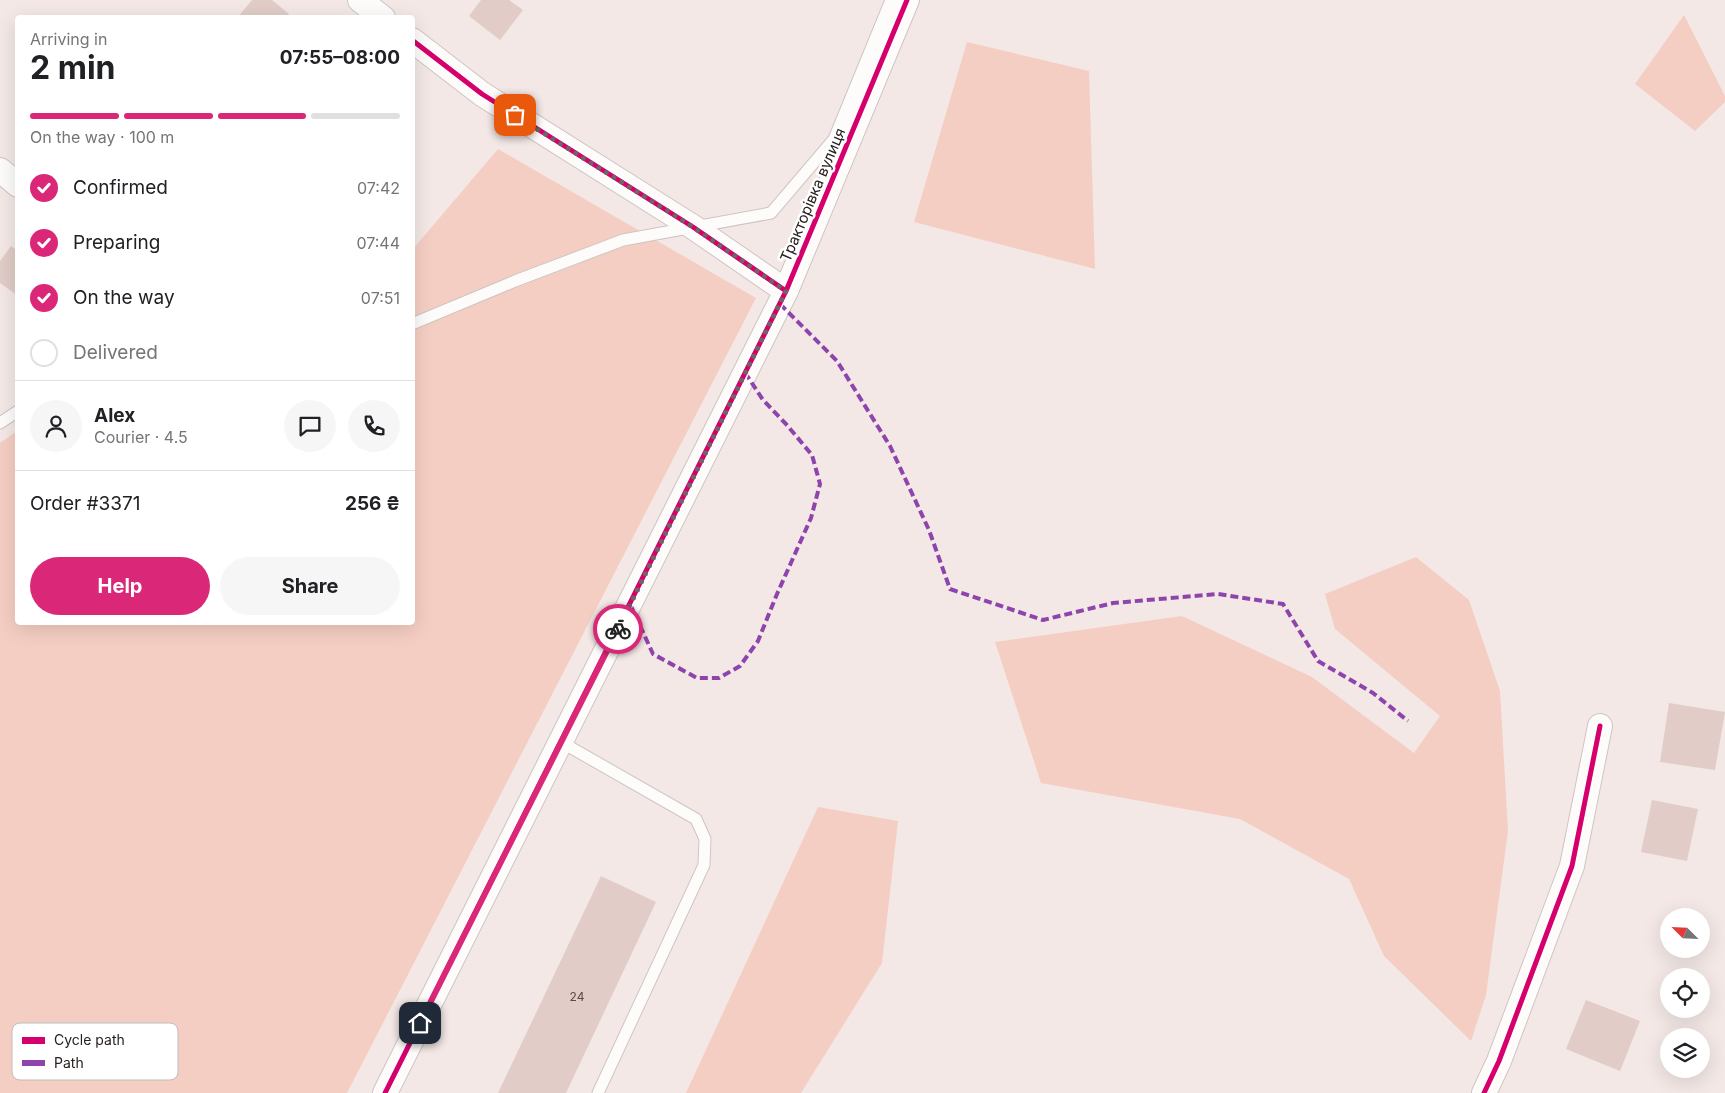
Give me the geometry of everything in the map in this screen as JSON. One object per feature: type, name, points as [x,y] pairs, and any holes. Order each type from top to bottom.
[{"type":"street","points":[[360,0],[379,15]]},
{"type":"street","name":"Тракторівка вулиця","points":[[385,1093],[786,291],[908,0]]},
{"type":"street","points":[[415,42],[482,94],[693,227],[786,291]]},
{"type":"street","points":[[0,170],[15,183]]},
{"type":"street","points":[[1484,1093],[1499,1061],[1572,866],[1600,726]]},
{"type":"lane","points":[[415,323],[515,281],[624,240],[771,213],[834,139],[891,0]]},
{"type":"lane","points":[[0,423],[15,413]]},
{"type":"lane","points":[[561,742],[696,819],[705,839],[704,865],[598,1093]]},
{"type":"shaded area","points":[[1684,15],[1725,96],[1725,102],[1695,131],[1635,84]]},
{"type":"shaded area","points":[[967,42],[1089,71],[1095,269],[914,222]]},
{"type":"shaded area","points":[[498,149],[756,298],[347,1093],[0,1093],[0,443],[15,432],[15,625],[415,625],[415,247]]},
{"type":"shaded area","points":[[1416,557],[1469,600],[1500,691],[1508,831],[1486,995],[1471,1041],[1384,956],[1349,879],[1240,819],[1041,783],[995,642],[1182,616],[1312,677],[1414,753],[1440,716],[1335,629],[1325,594]]},
{"type":"shaded area","points":[[818,807],[898,821],[882,963],[801,1093],[686,1093]]},
{"type":"building","points":[[252,0],[272,0],[289,14],[288,15],[240,15]]},
{"type":"building","points":[[481,0],[509,0],[523,10],[500,40],[469,16]]},
{"type":"building","points":[[11,246],[15,249],[15,294],[0,283],[0,261]]},
{"type":"building","points":[[1669,703],[1725,712],[1715,770],[1660,762]]},
{"type":"building","points":[[1652,800],[1698,809],[1687,861],[1641,852]]},
{"type":"building","points":[[601,876],[656,902],[566,1093],[498,1093]]},
{"type":"building","points":[[1586,1000],[1640,1021],[1620,1071],[1566,1049]]},
{"type":"marked path","points":[[780,304],[837,361],[890,446],[929,530],[950,589],[1043,620],[1113,603],[1218,594],[1283,604],[1318,661],[1373,693],[1408,721]]},
{"type":"marked path","points":[[630,604],[653,654],[697,678],[719,678],[740,666],[758,641],[811,518],[820,484],[812,455],[763,400],[746,374]]},
{"type":"cycle path","points":[[385,1093],[786,291],[907,0]]},
{"type":"cycle path","points":[[415,42],[482,94],[693,227],[786,291]]},
{"type":"cycle path","points":[[1484,1093],[1499,1061],[1572,866],[1600,726]]},
{"type":"way so far","points":[[515,115],[693,227],[786,291],[618,629]]},
{"type":"route","points":[[420,1023],[618,629]]}]
